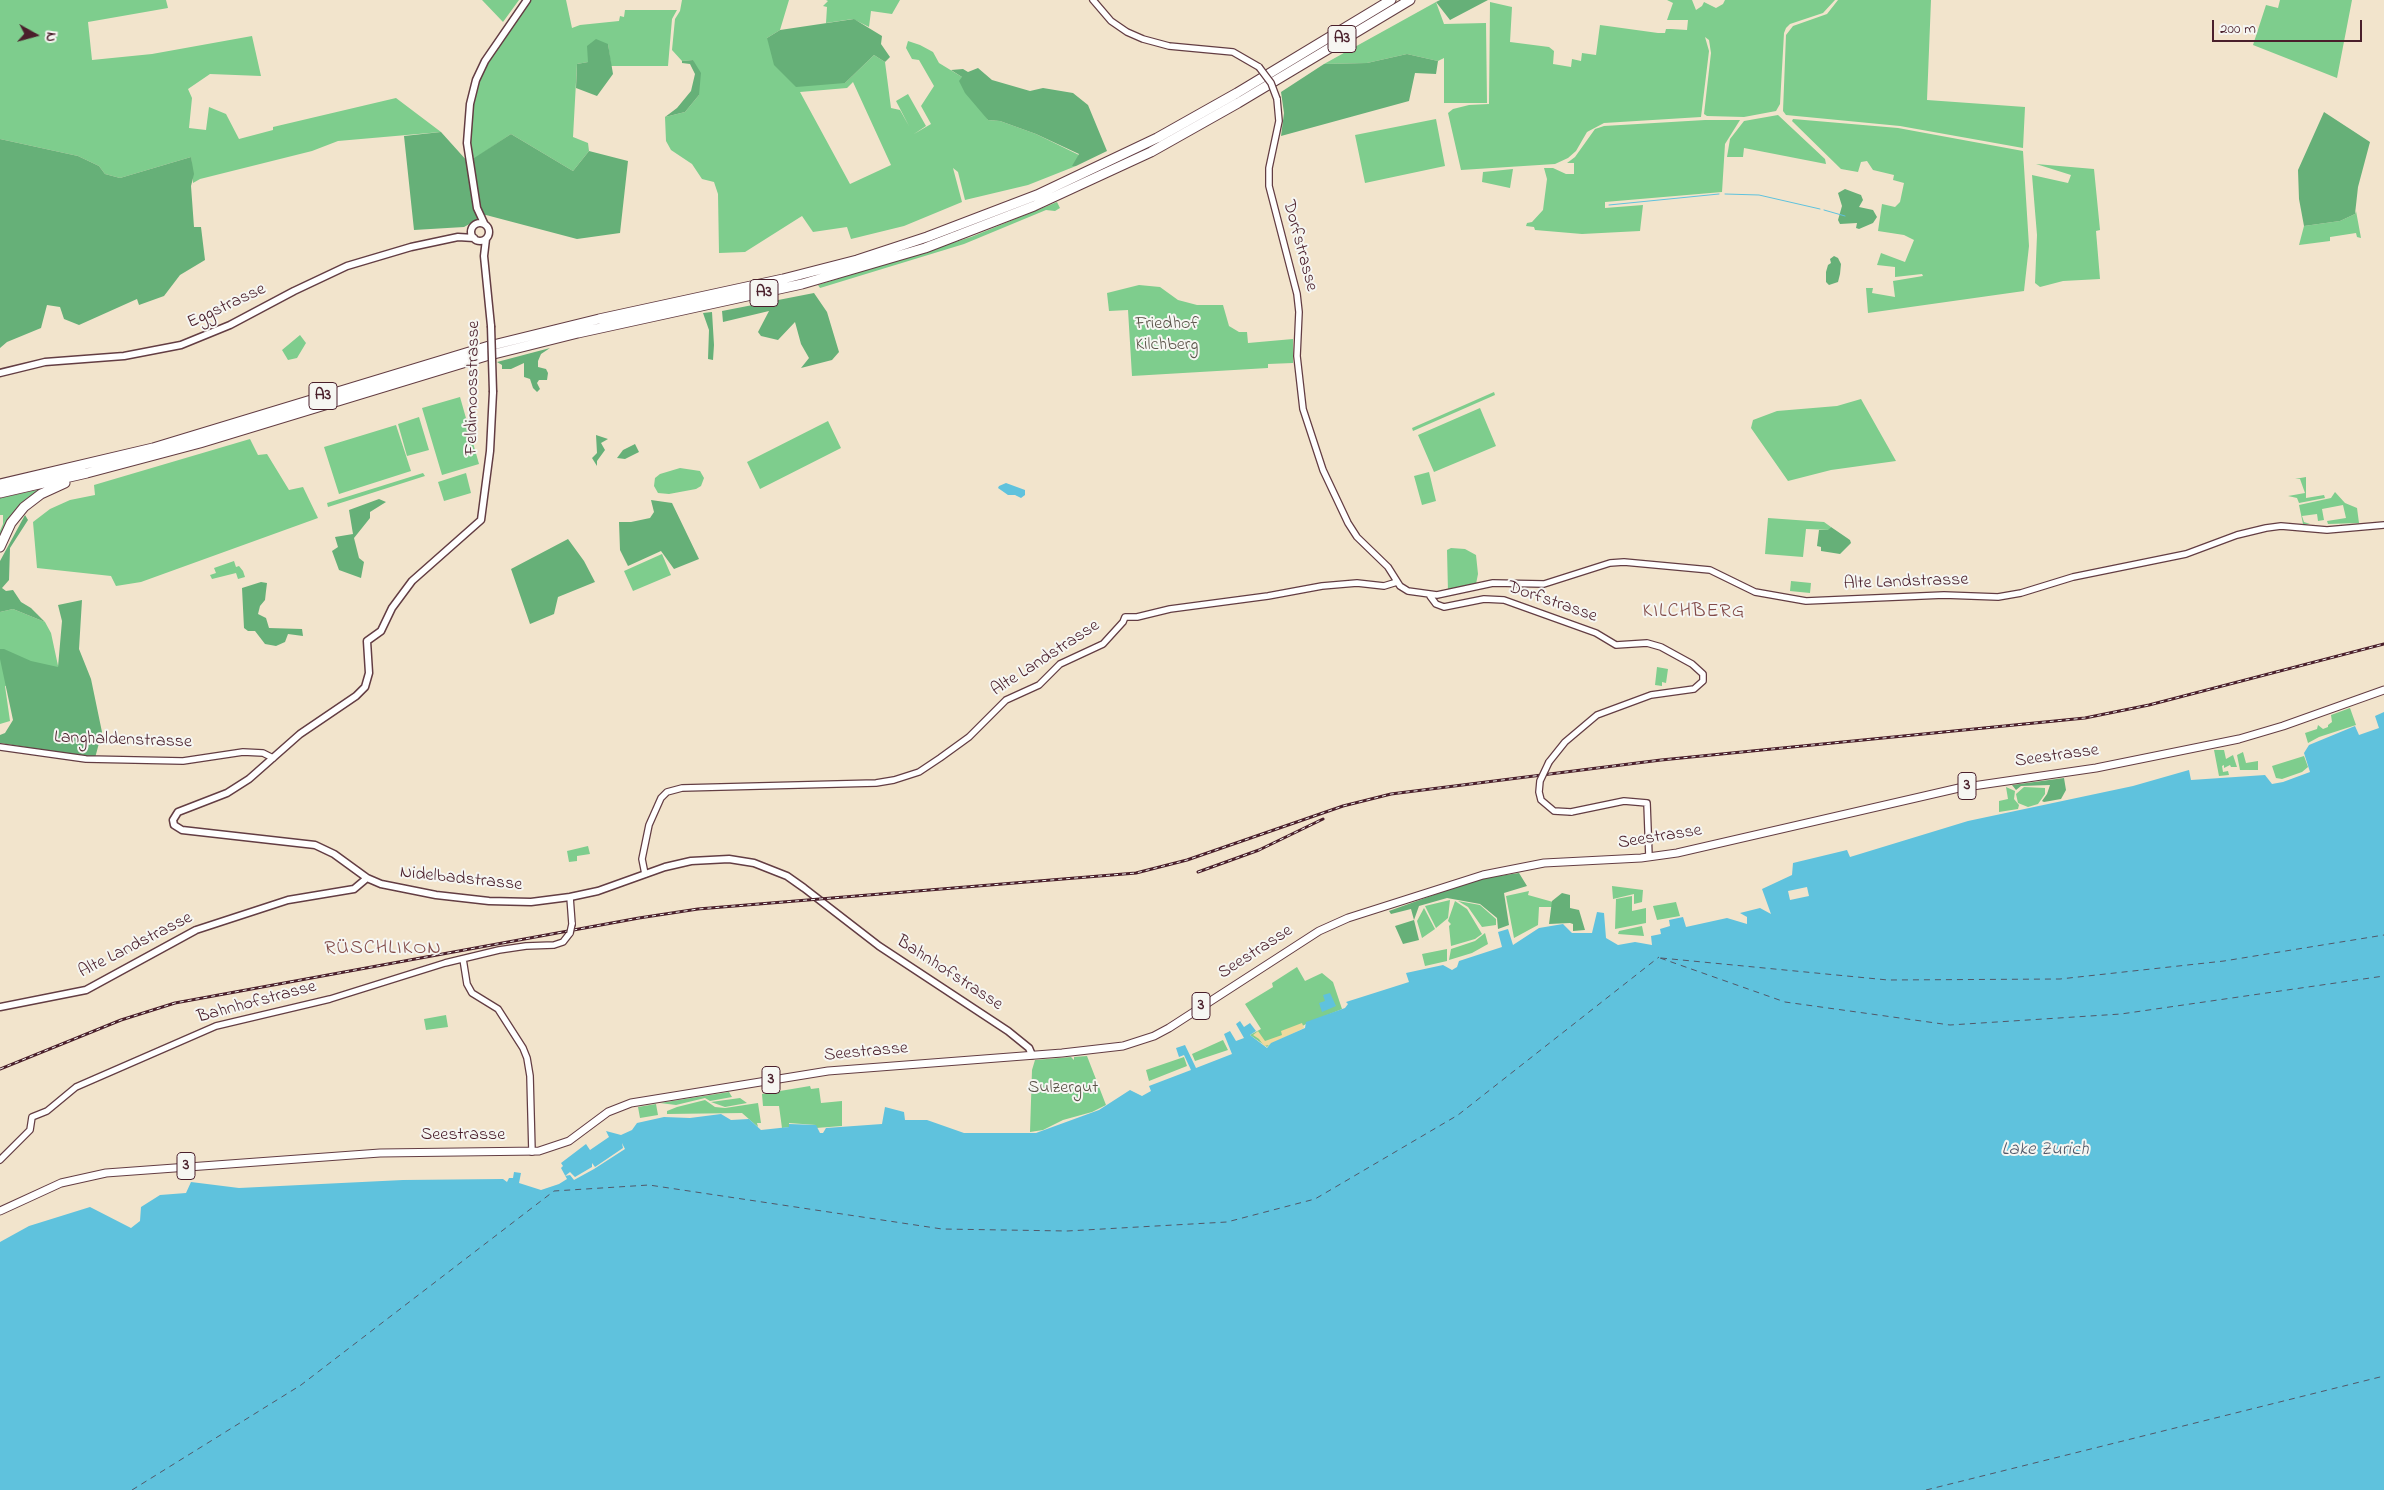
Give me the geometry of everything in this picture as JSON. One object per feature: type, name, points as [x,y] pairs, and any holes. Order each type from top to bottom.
[{"type":"highway","name":"A3","points":[[0,484],[153,448],[482,348],[591,321],[783,279],[857,260],[934,235],[1037,195],[1157,138],[1237,93],[1391,0]]},
{"type":"highway","name":"A3","points":[[0,493],[87,473],[200,443],[467,361],[578,333],[802,284],[954,238],[1058,196],[1164,145],[1410,0]]},
{"type":"highway","points":[[0,547],[15,518],[27,504],[41,494],[87,473]]},
{"type":"main road","points":[[484,223],[477,208],[467,143],[470,104],[476,80],[485,61],[527,0]]},
{"type":"main road","name":"Feldimoosstrasse","points":[[477,208],[474,227],[476,239],[484,256]]},
{"type":"main road","name":"Feldimoosstrasse","points":[[369,640],[381,631],[392,608],[412,581],[481,520],[490,451],[493,392],[491,326],[484,256],[489,230],[484,223]]},
{"type":"main road","name":"Eggstrasse","points":[[458,237],[484,223]]},
{"type":"main road","name":"Eggstrasse","points":[[0,373],[45,362],[124,356],[181,345],[230,325],[294,290],[347,266],[382,254],[458,237],[486,239]]},
{"type":"main road","name":"Nidelbadstrasse","points":[[369,640],[366,646],[368,679],[360,693],[300,734],[249,779],[227,793],[178,812],[174,817],[174,825],[182,830],[315,845],[334,854],[368,878],[392,888],[482,900],[531,902],[570,898],[598,891],[672,865],[699,860],[728,859],[754,863],[787,876],[847,922]]},
{"type":"main road","name":"Seestrasse","points":[[0,1210],[61,1184],[114,1171],[380,1152],[434,1150],[532,1152],[559,1146],[608,1112],[631,1103],[828,1072],[1123,1046],[1154,1036],[1318,931],[1348,918],[1503,869],[1530,865],[1649,858],[1959,788],[2096,768],[2239,739],[2283,726],[2384,690]]},
{"type":"main road","name":"Alte Landstrasse","points":[[0,1007],[86,990],[196,930],[288,900],[354,889],[368,878]]},
{"type":"main road","name":"Bahnhofstrasse","points":[[847,922],[879,946],[1008,1031],[1026,1045],[1032,1055]]},
{"type":"street","name":"Dorfstrasse","points":[[1093,0],[1111,21],[1127,32],[1143,39],[1169,46],[1233,52],[1259,67],[1271,83],[1277,99],[1279,121],[1269,168],[1269,186],[1297,294],[1299,312],[1297,356],[1303,409],[1323,470],[1348,523],[1357,537],[1388,567],[1397,582],[1408,591],[1430,596],[1436,604],[1444,607],[1484,599],[1504,600],[1596,633],[1616,645],[1647,644],[1661,647],[1692,664],[1703,674],[1703,681],[1694,688],[1645,696],[1597,715],[1565,742],[1549,762],[1540,782],[1540,798],[1544,805],[1554,812],[1571,812],[1624,801],[1647,803],[1649,858]]},
{"type":"street","name":"Alte Landstrasse","points":[[1430,596],[1455,593],[1493,583],[1544,584],[1610,563],[1624,562],[1710,570],[1755,592],[1806,601],[1944,595],[1998,597],[2022,593],[2073,577],[2186,554],[2266,528],[2281,526],[2327,530],[2384,525]]},
{"type":"street","name":"Alte Landstrasse","points":[[645,874],[642,863],[646,835],[664,794],[682,788],[866,784],[894,780],[919,772],[969,737],[1006,700],[1039,685],[1060,664],[1103,644],[1123,622],[1125,617],[1137,617],[1170,609],[1268,596],[1322,586],[1357,583],[1384,586],[1397,582]]},
{"type":"street","name":"Langhaldenstrasse","points":[[0,747],[86,759],[183,761],[244,752],[263,753],[273,758]]},
{"type":"street","name":"Bahnhofstrasse","points":[[0,1160],[30,1130],[32,1117],[43,1114],[76,1086],[216,1026],[330,998],[499,950],[554,945],[563,942],[570,933],[572,924],[570,898]]},
{"type":"street","points":[[463,960],[467,984],[472,993],[498,1009],[523,1048],[527,1058],[530,1076],[532,1152]]},
{"type":"green space","points":[[0,0],[166,0],[168,8],[88,22],[92,60],[152,54],[252,36],[261,76],[210,74],[188,89],[192,98],[189,128],[206,130],[209,107],[226,114],[239,139],[273,130],[273,127],[396,98],[441,132],[338,141],[312,151],[200,179],[193,183],[191,157],[120,178],[105,174],[99,166],[78,156],[0,139]]},
{"type":"green space","points":[[482,0],[519,0],[503,22]]},
{"type":"green space","points":[[530,0],[566,0],[572,28],[580,25],[619,21],[620,16],[624,17],[625,10],[677,10],[672,19],[668,66],[611,66],[608,44],[588,62],[577,64],[573,137],[588,143],[589,151],[573,171],[511,134],[474,159],[471,152],[470,125],[474,95],[486,66]]},
{"type":"green space","points":[[682,0],[789,0],[780,30],[767,38],[845,83],[874,55],[885,62],[891,108],[900,110],[909,126],[896,101],[908,94],[926,126],[914,134],[931,124],[921,106],[934,86],[919,60],[912,59],[906,48],[908,41],[920,45],[933,52],[939,63],[962,77],[988,120],[1000,121],[1036,134],[1079,155],[1073,166],[1076,166],[1028,185],[965,200],[958,172],[953,168],[962,202],[904,226],[851,239],[847,227],[813,232],[802,216],[745,252],[719,253],[718,194],[714,182],[702,179],[692,164],[671,150],[666,141],[665,117],[685,112],[699,95],[693,60],[682,61],[672,50],[675,19],[680,11]],"holes":[[[853,82],[891,165],[850,184],[800,92],[847,88]]]},
{"type":"green space","points":[[826,0],[900,0],[892,14],[871,11],[869,27],[853,19],[826,23],[827,7],[823,6],[828,1]]},
{"type":"green space","points":[[1440,0],[1488,0],[1450,20],[1436,2]]},
{"type":"green space","points":[[1667,0],[1692,0],[1696,10],[1704,2],[1716,8],[1723,4],[1725,0],[1835,0],[1823,13],[1790,24],[1786,28],[1784,33],[1780,104],[1776,111],[1744,117],[1707,116],[1704,114],[1711,53],[1709,40],[1705,37],[1709,51],[1701,117],[1604,123],[1587,132],[1576,151],[1568,158],[1555,164],[1461,170],[1448,113],[1453,109],[1469,105],[1489,104],[1490,2],[1512,7],[1510,42],[1549,47],[1554,51],[1553,64],[1571,67],[1572,59],[1581,61],[1582,53],[1596,55],[1600,25],[1658,33],[1665,33],[1666,29],[1687,30],[1688,20],[1667,20],[1673,3]]},
{"type":"green space","points":[[1838,0],[1931,0],[1927,100],[2025,107],[2023,148],[1900,126],[1786,115],[1783,111],[1786,35],[1793,26],[1827,14]]},
{"type":"green space","points":[[2280,0],[2352,0],[2337,78],[2253,45],[2266,5],[2278,8]]},
{"type":"green space","points":[[1436,2],[1444,24],[1486,23],[1487,103],[1444,103],[1444,58],[1438,61],[1407,54],[1367,63],[1324,64]]},
{"type":"green space","points":[[854,19],[882,36],[881,44],[890,57],[885,62],[874,55],[845,83],[796,87],[774,65],[767,38],[780,30]]},
{"type":"green space","points":[[596,39],[608,44],[613,74],[597,96],[576,88],[577,64],[588,62],[587,46]]},
{"type":"green space","points":[[1407,54],[1438,61],[1436,74],[1415,73],[1409,101],[1281,136],[1284,113],[1281,92],[1324,64],[1367,63]]},
{"type":"green space","points":[[693,60],[701,73],[699,95],[685,112],[665,117],[677,108],[691,91],[695,74],[690,64],[682,63],[682,61]]},
{"type":"green space","points":[[978,68],[992,80],[1030,91],[1043,88],[1073,93],[1088,105],[1107,151],[1076,166],[1072,166],[1079,154],[1036,134],[1000,121],[988,120],[965,93],[959,81],[962,77],[951,70],[963,69],[968,72]]},
{"type":"green space","points":[[2324,112],[2370,142],[2358,187],[2355,214],[2340,221],[2304,226],[2299,199],[2298,170]]},
{"type":"green space","points":[[1778,115],[1825,159],[1826,164],[1744,148],[1743,157],[1727,157],[1730,139],[1744,121]]},
{"type":"green space","points":[[1436,119],[1445,166],[1365,183],[1355,135]]},
{"type":"green space","points":[[1793,119],[1898,128],[2023,151],[2029,246],[2024,291],[1868,313],[1866,288],[1873,288],[1872,293],[1895,297],[1893,281],[1923,276],[1922,274],[1895,277],[1895,267],[1877,265],[1881,253],[1905,262],[1914,240],[1904,235],[1878,231],[1882,204],[1895,207],[1900,202],[1904,183],[1893,180],[1894,175],[1873,170],[1867,161],[1861,162],[1858,172],[1841,169],[1792,121]]},
{"type":"green space","points":[[1705,120],[1740,120],[1725,144],[1722,192],[1605,202],[1605,208],[1643,205],[1640,231],[1582,234],[1535,230],[1534,227],[1526,226],[1543,210],[1547,179],[1544,168],[1553,168],[1566,174],[1574,174],[1574,163],[1567,163],[1575,157],[1595,129],[1604,126]]},
{"type":"green space","points":[[441,132],[468,162],[511,134],[573,171],[589,151],[628,161],[620,233],[577,239],[486,215],[464,227],[414,230],[404,136]]},
{"type":"green space","points":[[0,139],[78,156],[99,166],[105,174],[120,178],[191,157],[194,174],[191,186],[194,227],[201,227],[205,260],[180,275],[164,296],[139,305],[137,299],[79,325],[64,319],[60,307],[47,305],[41,328],[7,342],[0,348]]},
{"type":"green space","points":[[2036,164],[2094,169],[2100,230],[2096,231],[2100,279],[2063,281],[2040,287],[2035,283],[2037,235],[2032,175],[2068,183],[2071,175]]},
{"type":"green space","points":[[1513,169],[1510,188],[1482,182],[1483,172]]},
{"type":"green space","points":[[1845,189],[1861,195],[1863,200],[1859,207],[1873,210],[1877,217],[1873,223],[1859,229],[1856,228],[1857,223],[1840,224],[1838,220],[1842,206],[1838,193]]},
{"type":"green space","points":[[1057,202],[1060,208],[1055,211],[1046,210],[964,244],[820,288],[818,285],[971,237]]},
{"type":"green space","points":[[2356,211],[2361,238],[2357,237],[2356,233],[2330,237],[2330,241],[2299,245],[2304,226],[2340,221],[2355,214]]},
{"type":"green space","points":[[1834,256],[1838,258],[1841,264],[1840,274],[1838,282],[1829,285],[1826,282],[1826,272],[1828,265],[1831,263],[1830,259]]},
{"type":"green space","name":"Friedhof Kilchberg","points":[[1139,285],[1160,287],[1178,300],[1197,305],[1223,305],[1229,326],[1239,332],[1247,332],[1248,343],[1293,339],[1293,363],[1268,364],[1268,368],[1132,376],[1128,310],[1109,311],[1107,293]]},
{"type":"green space","points":[[814,293],[827,312],[839,352],[832,360],[801,368],[809,358],[801,344],[795,322],[778,340],[761,336],[758,332],[769,311],[723,322],[722,311]]},
{"type":"green space","points":[[712,312],[713,360],[708,359],[709,330],[703,313]]},
{"type":"green space","points":[[300,335],[306,343],[297,358],[288,360],[282,350]]},
{"type":"green space","points":[[550,348],[541,354],[538,361],[538,367],[546,369],[548,373],[547,380],[539,380],[537,383],[540,389],[537,392],[533,388],[530,379],[524,377],[524,363],[511,369],[502,369],[502,365],[497,362]]},
{"type":"green space","points":[[1494,392],[1495,395],[1413,431],[1412,428]]},
{"type":"green space","points":[[460,397],[479,464],[442,475],[422,408]]},
{"type":"green space","points":[[1861,399],[1896,461],[1831,470],[1788,481],[1751,428],[1753,420],[1777,411],[1837,406]]},
{"type":"green space","points":[[1480,408],[1496,446],[1434,472],[1418,435]]},
{"type":"green space","points":[[419,417],[429,450],[407,456],[398,424]]},
{"type":"green space","points":[[828,421],[841,448],[760,489],[747,462]]},
{"type":"green space","points":[[396,425],[411,471],[339,494],[324,447]]},
{"type":"green space","points":[[596,435],[608,439],[601,443],[605,450],[597,461],[597,466],[592,458],[597,453]]},
{"type":"green space","points":[[250,439],[258,455],[267,454],[289,490],[303,487],[318,518],[141,582],[116,586],[111,576],[37,568],[33,522],[50,509],[70,500],[95,495],[94,485]]},
{"type":"green space","points":[[635,444],[639,452],[625,459],[617,458],[623,450]]},
{"type":"green space","points":[[680,468],[700,471],[704,478],[701,486],[696,489],[669,494],[658,493],[654,486],[655,478],[660,474]]},
{"type":"green space","points":[[1429,472],[1436,501],[1422,505],[1414,476]]},
{"type":"green space","points":[[423,473],[425,476],[328,507],[327,503]]},
{"type":"green space","points":[[466,473],[471,493],[444,501],[438,482]]},
{"type":"green space","points":[[2306,477],[2306,498],[2324,495],[2325,498],[2299,503],[2297,498],[2288,496],[2305,493],[2300,479],[2295,479]]},
{"type":"green space","points":[[50,487],[41,492],[0,542],[3,515],[0,515],[0,498]]},
{"type":"green space","points":[[2335,492],[2345,503],[2357,508],[2359,523],[2328,524],[2327,521],[2346,518],[2343,505],[2322,509],[2324,520],[2318,521],[2317,514],[2302,516],[2304,522],[2310,524],[2303,524],[2299,505],[2331,498]]},
{"type":"green space","points":[[379,499],[386,502],[370,512],[370,518],[354,538],[359,558],[364,562],[361,578],[339,570],[332,551],[338,547],[335,537],[353,534],[349,510]]},
{"type":"green space","points":[[651,500],[672,503],[699,559],[674,569],[661,551],[628,566],[620,550],[619,522],[631,522],[650,518],[654,512]]},
{"type":"green space","points":[[25,515],[28,520],[10,548],[9,580],[2,588],[6,591],[13,590],[21,602],[31,608],[45,622],[13,609],[0,612],[0,561]]},
{"type":"green space","points":[[1768,518],[1824,522],[1831,527],[1829,530],[1806,529],[1803,557],[1765,554]]},
{"type":"green space","points":[[1831,527],[1850,540],[1851,543],[1840,554],[1821,551],[1821,547],[1817,546],[1819,530],[1828,530]]},
{"type":"green space","points":[[568,539],[584,561],[595,582],[558,597],[554,614],[530,624],[511,569]]},
{"type":"green space","points":[[1451,548],[1465,549],[1476,555],[1478,574],[1476,584],[1448,592],[1447,550]]},
{"type":"green space","points":[[662,554],[671,575],[633,591],[624,571]]},
{"type":"green space","points":[[234,561],[236,567],[239,566],[243,571],[245,577],[238,579],[236,573],[212,579],[210,575],[216,573],[214,568]]},
{"type":"green space","points":[[1791,581],[1811,583],[1810,593],[1790,591]]},
{"type":"green space","points":[[261,582],[267,583],[265,600],[260,606],[258,614],[266,618],[269,628],[302,629],[303,636],[288,634],[285,642],[276,646],[265,644],[255,631],[248,631],[244,628],[242,588]]},
{"type":"green space","points":[[82,600],[79,649],[91,679],[102,732],[95,758],[0,743],[0,735],[5,733],[13,720],[0,659],[0,649],[31,661],[58,667],[62,621],[58,605]]},
{"type":"green space","points":[[13,609],[45,622],[51,633],[60,675],[5,686],[10,721],[0,724],[0,612]]},
{"type":"green space","points":[[1657,667],[1668,669],[1666,683],[1662,682],[1662,686],[1655,685]]},
{"type":"green space","points":[[2350,708],[2356,725],[2319,737],[2308,743],[2305,733],[2317,729],[2318,725],[2323,729],[2328,727],[2332,722],[2331,715]]},
{"type":"green space","points":[[2214,750],[2224,750],[2226,759],[2233,755],[2237,767],[2231,767],[2230,765],[2224,768],[2224,765],[2222,766],[2223,772],[2228,771],[2229,775],[2219,776]]},
{"type":"green space","points":[[2243,752],[2246,763],[2258,761],[2258,770],[2240,770],[2237,755]]},
{"type":"green space","points":[[2304,756],[2308,767],[2302,772],[2282,779],[2276,778],[2272,766]]},
{"type":"green space","points":[[2064,778],[2066,790],[2061,799],[2044,802],[2042,801],[2050,785],[2021,786],[2016,790],[2012,785]]},
{"type":"green space","points":[[2006,787],[2015,791],[2014,799],[2019,805],[2018,809],[1999,812],[1999,801],[2008,799]]},
{"type":"green space","points":[[2024,787],[2045,788],[2045,794],[2038,804],[2028,807],[2018,803],[2016,794]]},
{"type":"green space","points":[[588,846],[590,854],[577,856],[577,861],[569,862],[567,851]]},
{"type":"green space","points":[[1519,873],[1527,886],[1504,893],[1509,925],[1498,929],[1497,918],[1480,904],[1447,898],[1419,906],[1414,920],[1411,909],[1391,914],[1389,911],[1478,879]]},
{"type":"green space","points":[[1612,886],[1643,890],[1642,902],[1634,904],[1634,894],[1613,899]]},
{"type":"green space","points":[[1529,891],[1528,895],[1553,902],[1553,907],[1539,907],[1538,925],[1514,938],[1506,896]]},
{"type":"green space","points":[[1562,893],[1570,895],[1570,908],[1579,910],[1585,930],[1573,931],[1573,924],[1570,923],[1549,924],[1552,901]]},
{"type":"green space","points":[[1632,896],[1632,911],[1646,908],[1646,923],[1615,929],[1616,899]]},
{"type":"green space","points":[[1450,900],[1448,918],[1436,928],[1425,906]]},
{"type":"green space","points":[[1455,901],[1467,909],[1482,934],[1475,939],[1451,946],[1449,926],[1451,924],[1448,921]]},
{"type":"green space","points":[[1458,901],[1480,905],[1496,919],[1496,925],[1482,927],[1468,907]]},
{"type":"green space","points":[[1676,902],[1680,916],[1657,920],[1653,906]]},
{"type":"green space","points":[[1424,908],[1435,929],[1422,938],[1417,921]]},
{"type":"green space","points":[[1414,920],[1419,940],[1403,944],[1395,926]]},
{"type":"green space","points":[[1642,926],[1644,936],[1618,934],[1619,931]]},
{"type":"green space","points":[[1485,933],[1488,944],[1472,953],[1449,960],[1451,949],[1475,941]]},
{"type":"green space","points":[[1447,949],[1447,961],[1425,966],[1422,954]]},
{"type":"green space","points":[[1297,967],[1305,981],[1322,973],[1333,982],[1342,1009],[1308,1023],[1267,1047],[1250,1035],[1261,1029],[1245,1004],[1273,987],[1272,983]]},
{"type":"green space","points":[[446,1015],[448,1027],[426,1030],[424,1019]]},
{"type":"green space","points":[[1223,1040],[1228,1050],[1195,1061],[1192,1054]]},
{"type":"green space","name":"Sulzergut","points":[[1087,1056],[1106,1105],[1092,1112],[1063,1120],[1043,1130],[1030,1132],[1032,1070],[1035,1060],[1071,1057],[1074,1060],[1074,1057]]},
{"type":"green space","points":[[1184,1057],[1187,1066],[1149,1081],[1146,1070]]},
{"type":"green space","points":[[810,1086],[811,1089],[819,1088],[821,1103],[842,1101],[842,1126],[816,1128],[816,1125],[789,1123],[789,1127],[782,1128],[779,1106],[763,1106],[762,1094]]},
{"type":"green space","points":[[729,1092],[732,1097],[710,1101],[705,1098],[676,1105],[660,1103]]},
{"type":"green space","points":[[740,1098],[747,1103],[725,1107],[711,1102]]},
{"type":"green space","points":[[705,1100],[715,1107],[725,1108],[758,1103],[761,1123],[757,1123],[758,1127],[742,1113],[667,1114],[667,1111],[677,1107]]},
{"type":"green space","points":[[656,1104],[658,1115],[640,1118],[638,1107]]},
{"type":"sand","points":[[1302,1023],[1304,1028],[1269,1045],[1264,1046],[1253,1035],[1258,1031],[1265,1041],[1282,1035],[1281,1031]]},
{"type":"water","points":[[1006,483],[1025,490],[1025,495],[1021,498],[1015,495],[1008,495],[998,488]]},
{"type":"water","name":"Lake Zurich","points":[[2384,712],[2384,1490],[0,1490],[0,1242],[29,1226],[90,1207],[131,1228],[140,1221],[141,1207],[160,1195],[186,1193],[191,1182],[239,1188],[403,1180],[503,1179],[507,1182],[509,1178],[513,1178],[514,1172],[521,1173],[519,1183],[541,1190],[567,1179],[561,1168],[563,1166],[561,1163],[586,1144],[590,1150],[609,1137],[606,1131],[621,1135],[632,1130],[637,1123],[664,1117],[690,1118],[721,1114],[731,1120],[749,1119],[761,1130],[789,1127],[789,1124],[816,1125],[820,1133],[823,1133],[826,1128],[882,1124],[885,1107],[904,1112],[905,1120],[927,1120],[964,1133],[1036,1133],[1099,1110],[1130,1090],[1142,1096],[1151,1091],[1149,1086],[1191,1070],[1184,1055],[1179,1057],[1176,1048],[1185,1045],[1196,1068],[1232,1054],[1224,1034],[1230,1031],[1236,1041],[1244,1038],[1236,1024],[1240,1021],[1244,1027],[1250,1023],[1256,1031],[1250,1035],[1267,1048],[1271,1043],[1305,1028],[1306,1022],[1345,1008],[1348,1004],[1346,1002],[1409,982],[1406,973],[1443,965],[1452,970],[1457,967],[1459,961],[1502,947],[1498,932],[1508,929],[1513,945],[1539,928],[1563,924],[1572,933],[1592,933],[1597,912],[1604,913],[1606,938],[1618,945],[1635,942],[1652,945],[1651,936],[1661,934],[1660,929],[1670,926],[1669,920],[1683,917],[1686,927],[1727,918],[1747,924],[1747,917],[1740,913],[1760,908],[1771,914],[1762,889],[1792,875],[1793,863],[1847,850],[1850,857],[1968,821],[2133,786],[2189,770],[2191,780],[2265,775],[2272,784],[2283,782],[2310,772],[2304,753],[2309,745],[2355,726],[2359,735],[2379,728],[2375,716]]},
{"type":"water","points":[[1330,993],[1336,1006],[1322,1012],[1319,1003],[1325,1001],[1323,995]]},
{"type":"pier","points":[[1807,887],[1809,896],[1790,900],[1788,891]]},
{"type":"pier","points":[[622,1143],[625,1149],[594,1169],[574,1180],[570,1175],[565,1176],[570,1172],[575,1177],[592,1167],[592,1163],[595,1167],[623,1148]]},
{"type":"waterway","points":[[1609,205],[1719,194]]},
{"type":"waterway","points":[[1725,194],[1759,195],[1820,209]]},
{"type":"waterway","points":[[1824,210],[1845,216]]},
{"type":"ferry route","points":[[1661,958],[1888,980],[2060,979],[2224,961],[2384,935]]},
{"type":"ferry route","points":[[132,1490],[301,1385],[554,1191],[649,1185],[942,1229],[1067,1231],[1227,1222],[1315,1199],[1458,1115],[1659,957]]},
{"type":"ferry route","points":[[1660,958],[1785,1002],[1950,1025],[2121,1014],[2384,976]]},
{"type":"ferry route","points":[[1926,1490],[2384,1376]]},
{"type":"railway","points":[[0,1069],[121,1020],[175,1003],[639,918],[698,909],[1136,873],[1187,860],[1343,806],[1391,794],[1661,760],[2085,718],[2149,705],[2384,644]]},
{"type":"railway","points":[[1198,872],[1259,850],[1323,819]]},
{"type":"district","name":"KILCHBERG","points":[[1694,613]]},
{"type":"district","name":"RÜSCHLIKON","points":[[383,950]]}]
